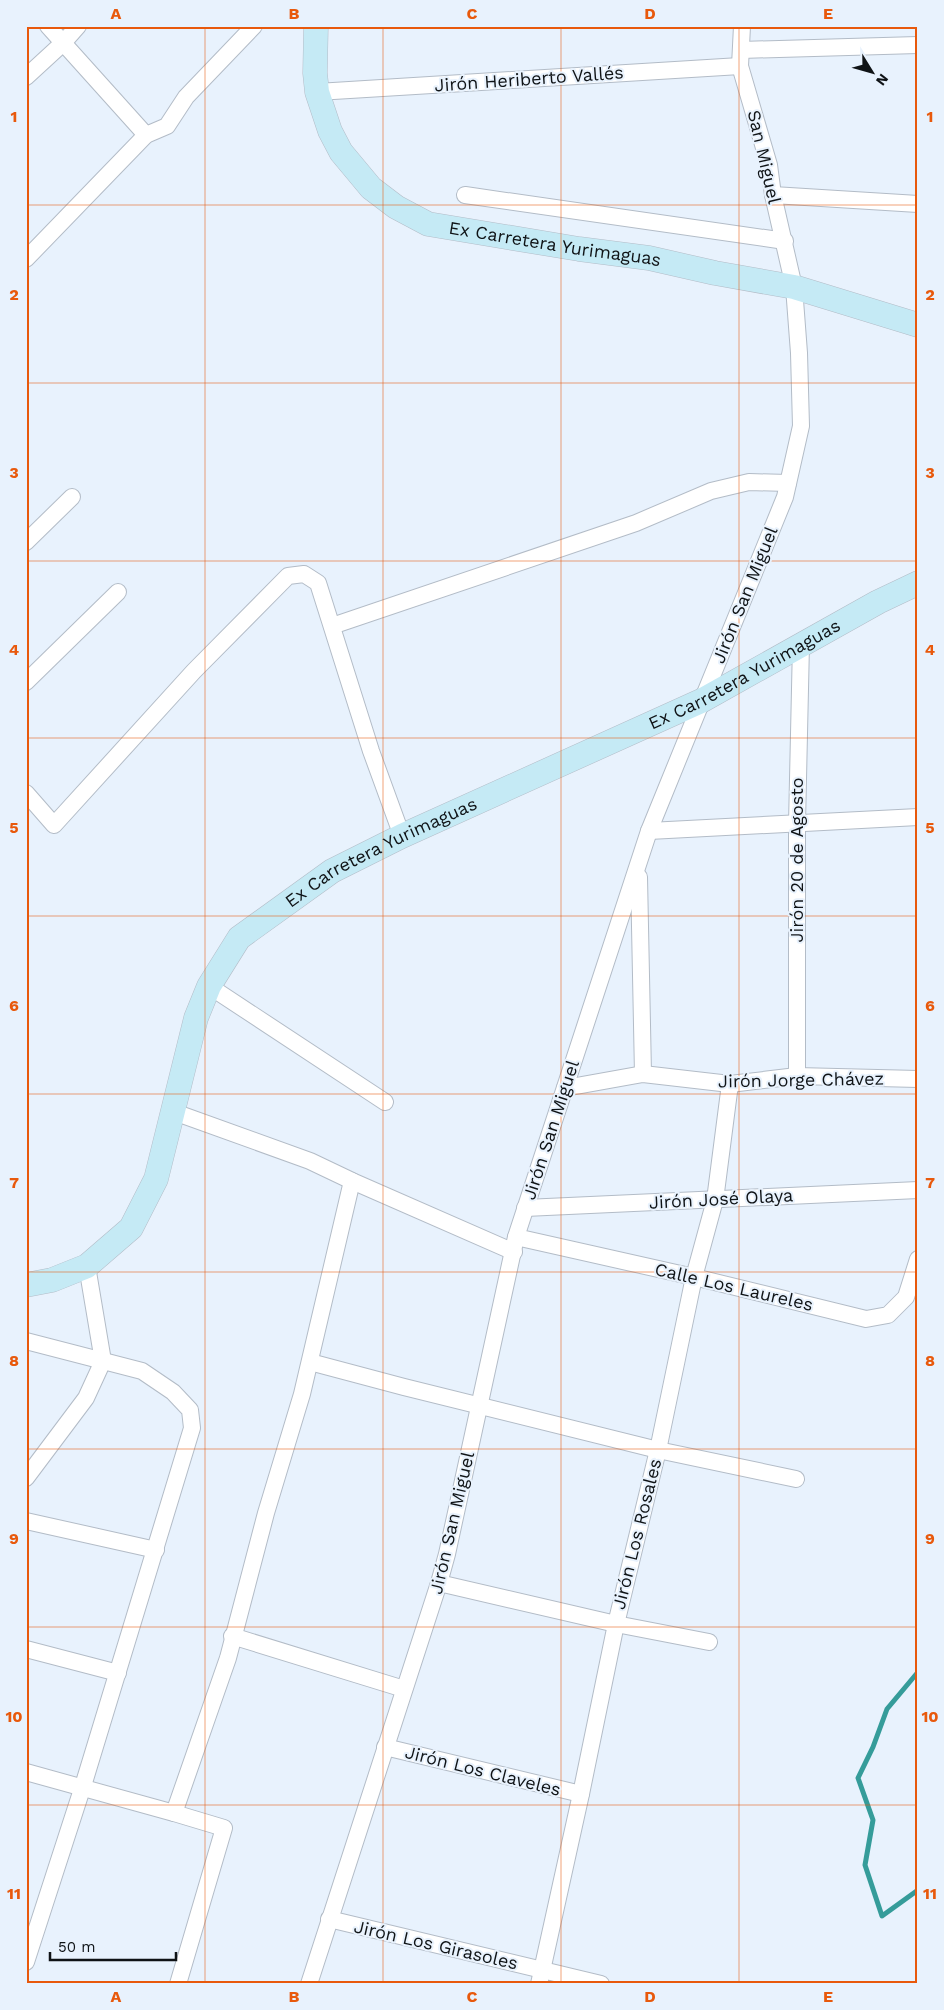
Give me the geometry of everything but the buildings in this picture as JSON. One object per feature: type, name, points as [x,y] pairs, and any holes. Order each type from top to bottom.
[{"type":"street","points":[[48,26],[146,135]]},
{"type":"street","points":[[26,77],[64,43],[78,26]]},
{"type":"street","points":[[26,259],[146,135],[167,126],[186,98],[254,26]]},
{"type":"street","name":"Ex Carretera Yurimaguas","points":[[316,26],[315,73],[318,92],[330,131],[351,166],[371,188],[396,208],[428,224],[579,249],[649,258],[715,273],[794,286],[918,325]]},
{"type":"street","name":"San Miguel","points":[[742,26],[741,58],[769,165],[773,194],[794,286]]},
{"type":"street","name":"Jirón Heriberto Vallés","points":[[318,92],[918,45]]},
{"type":"street","points":[[773,194],[918,204]]},
{"type":"street","points":[[465,195],[785,241]]},
{"type":"street","name":"Jirón San Miguel","points":[[308,1984],[439,1583],[515,1244],[525,1208],[649,831],[785,497],[801,426],[799,353],[794,286]]},
{"type":"street","points":[[332,626],[636,523],[712,491],[749,482],[788,483]]},
{"type":"street","points":[[26,542],[72,497]]},
{"type":"street","points":[[26,793],[54,825],[194,671],[288,576],[304,574],[318,583],[371,751],[402,836]]},
{"type":"street","name":"Ex Carretera Yurimaguas","points":[[26,1285],[52,1280],[87,1266],[131,1228],[156,1179],[196,1018],[209,986],[239,938],[332,871],[402,836],[701,701],[878,602],[918,584]]},
{"type":"street","points":[[26,682],[118,592]]},
{"type":"street","name":"Jirón 20 de Agosto","points":[[797,1076],[797,824],[801,644]]},
{"type":"street","points":[[649,831],[918,817]]},
{"type":"street","points":[[639,864],[643,1074]]},
{"type":"street","points":[[209,986],[385,1102]]},
{"type":"street","name":"Jirón Jorge Chávez","points":[[565,1088],[643,1074],[730,1084],[797,1076],[918,1079]]},
{"type":"street","name":"Jirón Los Rosales","points":[[541,1977],[616,1624],[658,1450],[694,1277],[715,1200],[730,1084]]},
{"type":"street","name":"Calle Los Laureles","points":[[174,1112],[310,1161],[352,1181],[515,1244],[694,1277],[866,1319],[888,1315],[906,1297],[918,1259]]},
{"type":"street","points":[[174,1813],[228,1658],[232,1636],[266,1513],[302,1394],[352,1181]]},
{"type":"street","name":"Jirón José Olaya","points":[[525,1208],[918,1190]]},
{"type":"street","points":[[26,1478],[86,1398],[103,1361],[87,1266]]},
{"type":"street","points":[[26,1341],[142,1371],[173,1392],[190,1410],[192,1428],[83,1786],[26,1962]]},
{"type":"street","points":[[310,1362],[658,1450],[796,1479]]},
{"type":"street","points":[[26,1521],[156,1550]]},
{"type":"street","points":[[439,1583],[616,1624],[709,1642]]},
{"type":"street","points":[[232,1636],[404,1689]]},
{"type":"street","points":[[26,1649],[118,1673]]},
{"type":"street","name":"Jirón Los Claveles","points":[[384,1747],[581,1794]]},
{"type":"street","points":[[26,1772],[83,1786],[224,1828],[178,1984]]},
{"type":"street","name":"Jirón Los Girasoles","points":[[329,1920],[541,1977],[601,1984]]},
{"type":"waterway","points":[[918,1672],[887,1709],[873,1747],[858,1778],[873,1820],[865,1865],[882,1916],[918,1890]]}]
